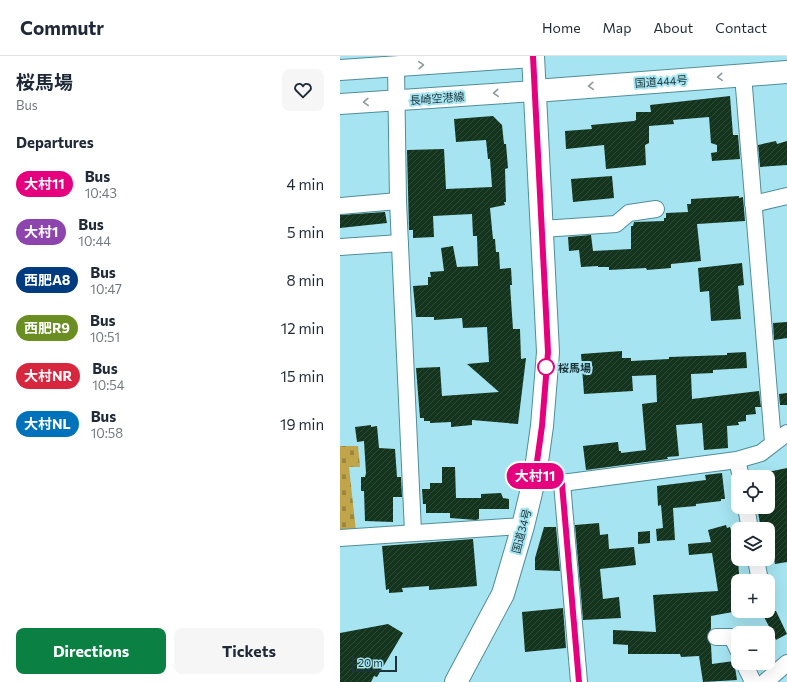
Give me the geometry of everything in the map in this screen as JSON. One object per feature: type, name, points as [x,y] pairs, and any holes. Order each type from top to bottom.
[{"type":"highway","name":"国道34号","points":[[456,682],[503,594],[523,526],[535,476],[542,426],[548,352],[534,91],[537,56]]},
{"type":"highway","name":"国道444号","points":[[534,91],[787,72]]},
{"type":"main road","points":[[343,65],[396,67],[537,56]]},
{"type":"main road","name":"長崎空港線","points":[[340,104],[534,91]]},
{"type":"street","points":[[396,67],[395,101],[398,201],[413,532]]},
{"type":"street","points":[[744,75],[753,204],[774,442]]},
{"type":"street","points":[[753,204],[787,196]]},
{"type":"street","points":[[340,206],[398,201]]},
{"type":"street","points":[[542,229],[616,224],[629,213],[656,209]]},
{"type":"street","points":[[340,247],[400,243]]},
{"type":"street","points":[[535,476],[562,484],[737,460],[761,453],[787,433]]},
{"type":"street","points":[[737,460],[739,470]]},
{"type":"street","points":[[562,484],[579,682]]},
{"type":"street","points":[[340,538],[413,532],[523,526]]},
{"type":"street","points":[[716,637],[731,637]]},
{"type":"street","points":[[765,682],[787,663]]},
{"type":"street","points":[[747,670],[753,682]]},
{"type":"green space","points":[[340,446],[358,446],[360,467],[349,467],[356,531],[340,532]]},
{"type":"building","points":[[730,96],[733,135],[738,135],[740,159],[712,161],[711,153],[717,152],[717,145],[711,143],[709,117],[673,120],[674,124],[649,126],[649,143],[645,145],[646,165],[606,169],[604,145],[566,149],[565,131],[592,129],[591,125],[634,121],[636,120],[636,112],[651,112],[650,105]]},
{"type":"building","points":[[493,116],[502,125],[504,144],[506,144],[508,168],[505,169],[505,205],[490,208],[493,239],[495,239],[496,252],[499,252],[500,269],[511,268],[512,285],[510,285],[513,329],[520,329],[521,359],[526,358],[518,424],[472,420],[472,425],[451,427],[451,422],[430,423],[430,421],[424,421],[424,418],[420,418],[416,368],[440,367],[442,396],[499,392],[467,364],[489,362],[487,327],[463,328],[462,318],[434,320],[434,317],[416,317],[413,286],[428,285],[428,277],[431,277],[430,272],[444,271],[441,248],[453,246],[457,267],[478,266],[477,236],[473,236],[472,214],[433,216],[434,237],[413,238],[413,230],[409,230],[407,150],[444,149],[446,189],[492,187],[490,159],[488,159],[486,140],[456,142],[454,119]]},
{"type":"building","points":[[776,141],[777,144],[787,141],[787,165],[760,167],[758,145]]},
{"type":"building","points":[[612,176],[614,198],[573,202],[571,179]]},
{"type":"building","points":[[739,196],[739,198],[743,197],[745,221],[697,224],[701,261],[671,264],[671,268],[647,270],[646,268],[609,270],[609,267],[581,267],[579,250],[569,251],[568,237],[591,235],[593,251],[631,249],[631,226],[633,226],[634,222],[664,221],[664,218],[666,218],[666,213],[688,212],[687,204],[691,204],[691,199]]},
{"type":"building","points":[[385,212],[387,223],[340,228],[340,215]]},
{"type":"building","points":[[742,263],[744,285],[738,286],[741,319],[711,321],[709,291],[700,292],[698,268]]},
{"type":"building","points":[[787,322],[787,338],[774,340],[773,323]]},
{"type":"building","points":[[622,351],[622,358],[631,358],[631,361],[669,359],[669,357],[727,355],[727,353],[746,352],[747,368],[713,370],[713,373],[691,374],[692,399],[759,391],[761,407],[755,407],[756,414],[746,415],[746,421],[738,422],[739,425],[727,426],[728,448],[704,450],[702,423],[676,425],[679,456],[667,457],[668,459],[586,470],[583,446],[618,442],[619,451],[621,451],[621,453],[646,450],[642,404],[657,402],[656,375],[632,376],[633,391],[584,394],[581,354]]},
{"type":"building","points":[[787,393],[787,405],[780,405],[779,394]]},
{"type":"building","points":[[371,425],[371,427],[377,426],[379,448],[395,449],[397,477],[401,477],[402,497],[393,497],[393,522],[365,521],[364,491],[361,491],[361,477],[365,477],[366,473],[364,441],[357,442],[355,427]]},
{"type":"building","points":[[442,467],[455,467],[456,498],[481,498],[481,494],[501,493],[503,498],[509,499],[509,509],[479,509],[479,519],[476,520],[450,518],[450,513],[426,513],[426,504],[423,504],[422,489],[430,489],[430,483],[442,483]]},
{"type":"building","points":[[787,468],[787,562],[775,564],[775,522],[760,522],[758,514],[775,514],[775,471]]},
{"type":"building","points":[[722,473],[725,499],[721,499],[721,501],[696,504],[696,506],[673,508],[675,540],[657,541],[656,529],[663,528],[661,505],[658,506],[657,486],[706,480],[705,475]]},
{"type":"building","points":[[599,523],[600,535],[608,534],[609,549],[634,547],[636,565],[600,569],[603,599],[619,597],[621,618],[583,620],[575,525]]},
{"type":"building","points":[[726,525],[727,528],[730,527],[731,566],[738,566],[739,574],[731,574],[731,612],[711,616],[711,629],[707,637],[711,645],[712,664],[731,661],[731,670],[735,670],[737,680],[703,682],[699,656],[681,657],[680,654],[628,654],[628,645],[613,644],[613,630],[656,632],[653,595],[718,591],[712,553],[689,555],[688,544],[711,542],[708,530]]},
{"type":"building","points":[[544,527],[556,527],[560,571],[535,570],[535,558]]},
{"type":"building","points":[[650,531],[650,543],[638,544],[638,532]]},
{"type":"building","points":[[473,539],[477,586],[429,590],[429,586],[402,588],[403,592],[389,593],[389,589],[386,590],[382,546]]},
{"type":"building","points":[[563,608],[566,648],[525,652],[522,612]]},
{"type":"building","points":[[776,611],[787,634],[776,640],[775,626],[769,626],[765,618],[775,618]]},
{"type":"building","points":[[388,624],[403,633],[377,677],[374,676],[371,682],[340,682],[340,633]]},
{"type":"bus line","name":"大村11","points":[[533,56],[548,352],[542,426],[535,476],[562,484],[566,512],[579,682]]},
{"type":"place","name":"桜馬場","points":[[546,367]]}]
